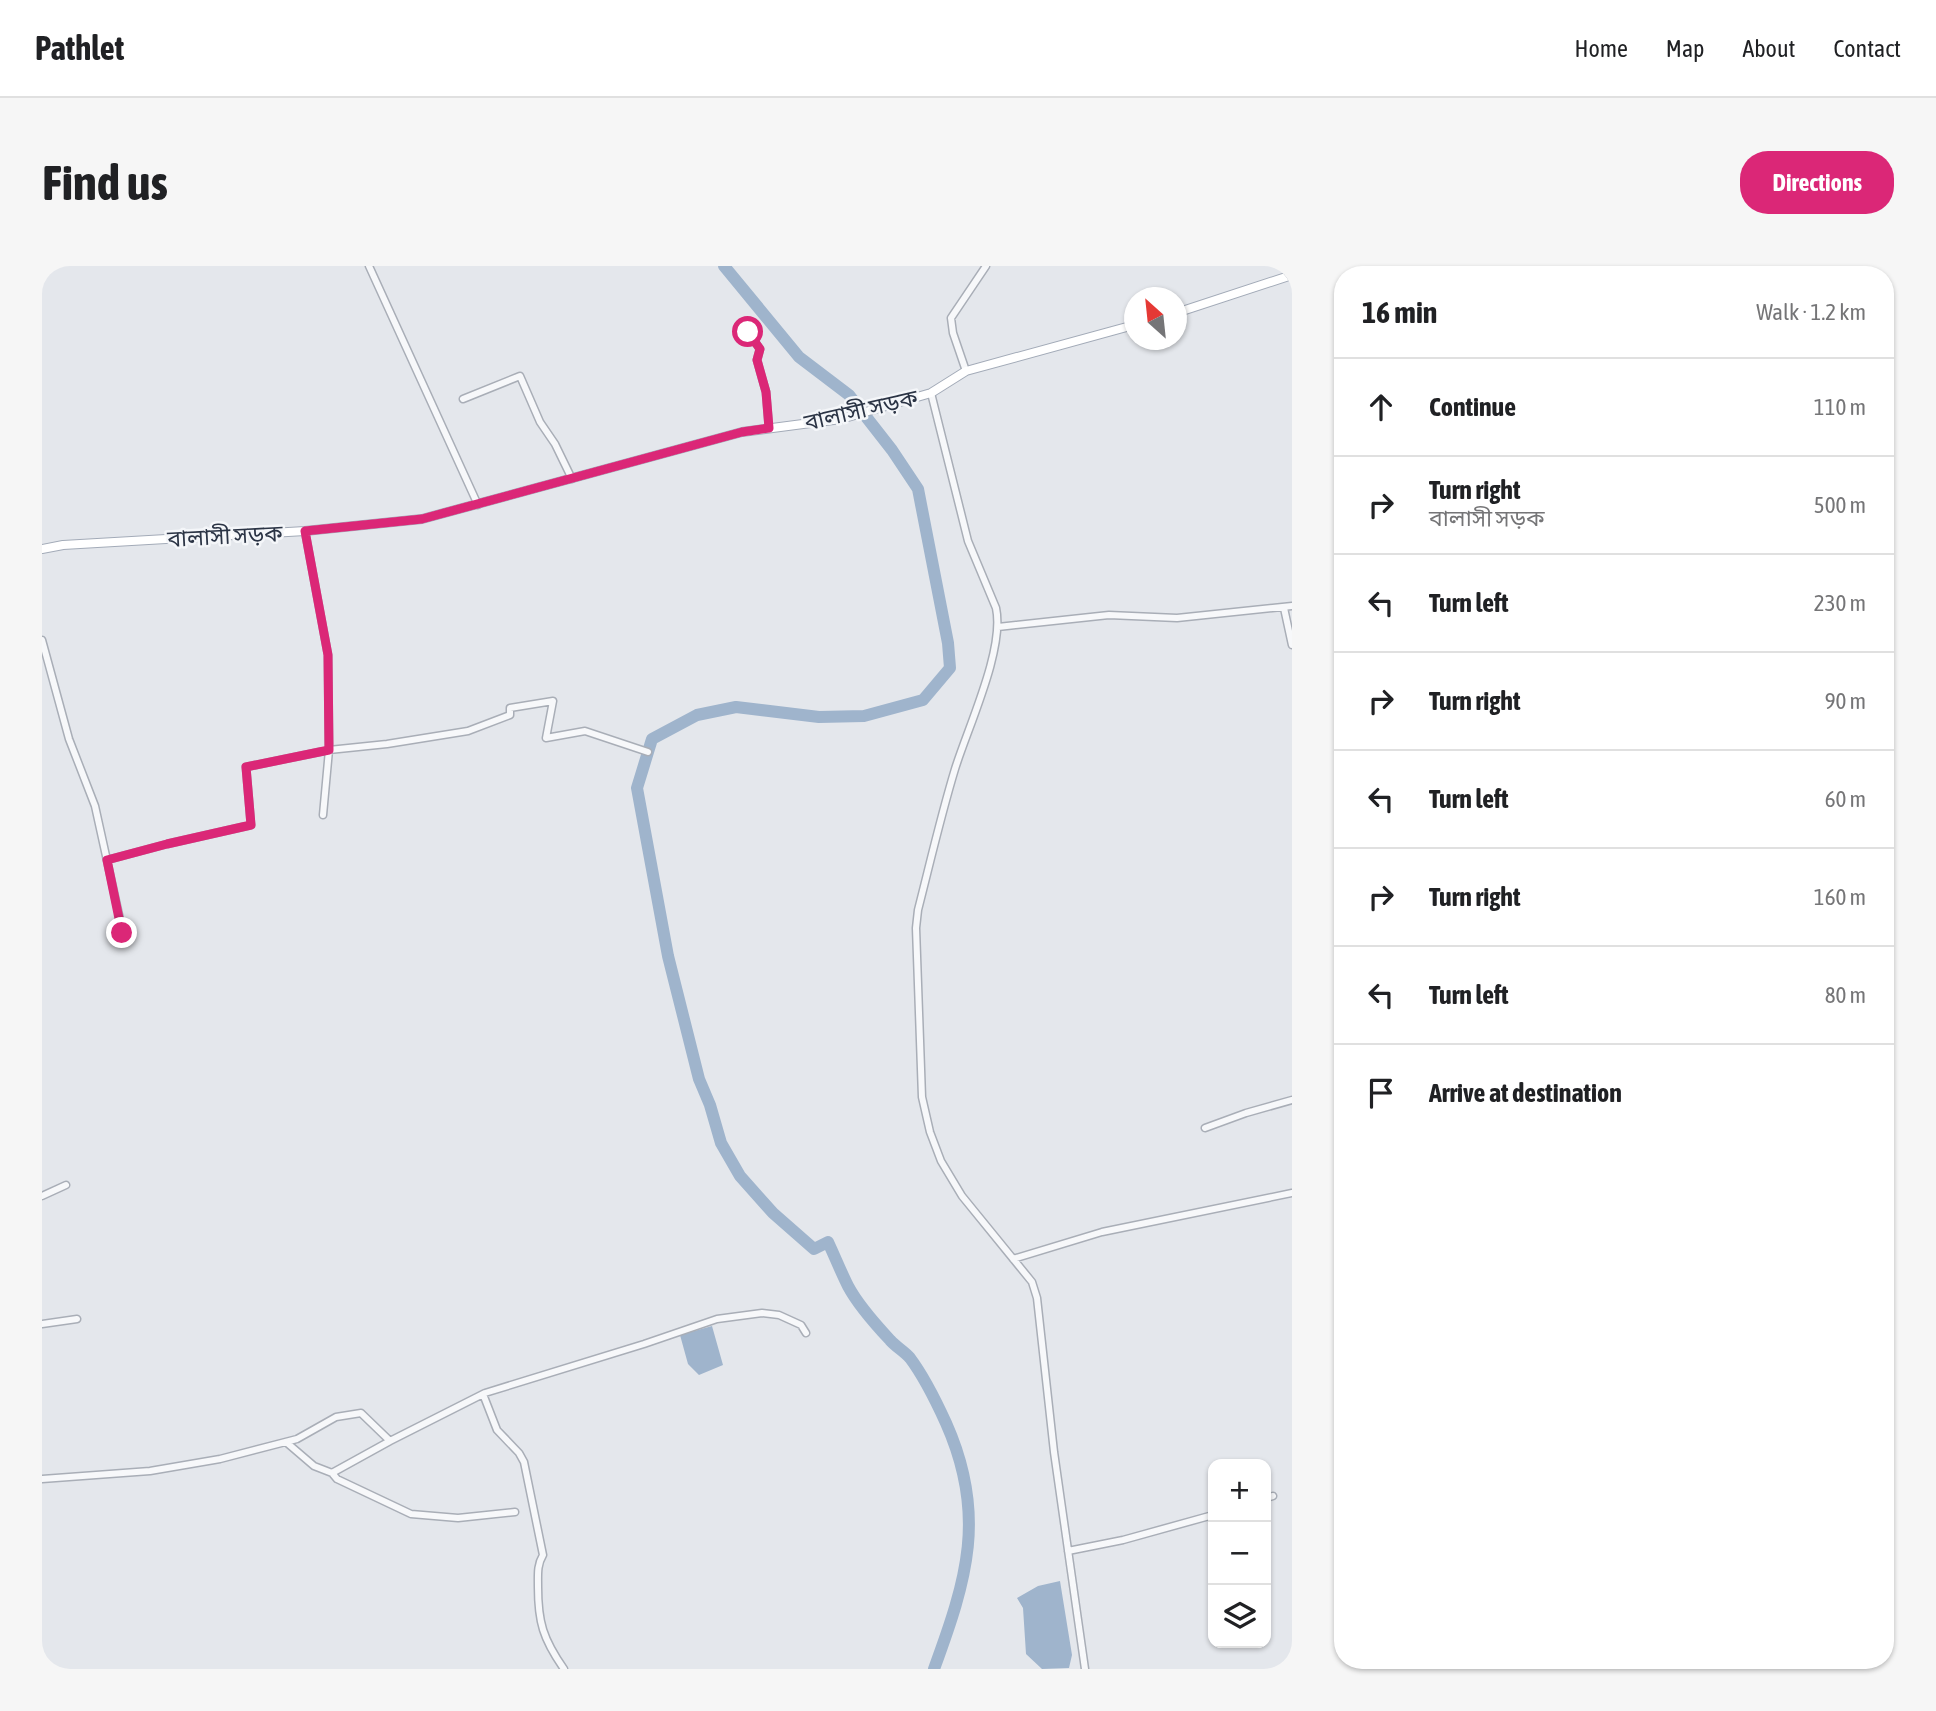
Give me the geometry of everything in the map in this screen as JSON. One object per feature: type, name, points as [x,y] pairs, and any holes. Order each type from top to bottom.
[{"type":"main road","points":[[1187,310],[1292,275]]},
{"type":"main road","name":"বালাসী সড়ক","points":[[42,549],[64,545],[305,531],[422,519],[742,432],[841,419],[931,393],[965,371],[1124,328]]},
{"type":"street","points":[[369,266],[478,505]]},
{"type":"street","points":[[965,371],[951,318],[986,266]]},
{"type":"street","points":[[748,332],[760,349],[757,360],[766,392],[769,428]]},
{"type":"street","points":[[463,399],[520,376],[540,422],[555,444],[572,479]]},
{"type":"street","points":[[931,393],[968,541],[996,608],[998,627],[991,662],[944,808],[918,910],[922,1097],[930,1132],[941,1161],[961,1196],[1032,1282],[1037,1298],[1054,1452],[1085,1669]]},
{"type":"street","points":[[305,531],[328,655],[329,750],[323,815]]},
{"type":"street","points":[[998,627],[1109,615],[1177,618],[1288,607],[1292,645]]},
{"type":"street","points":[[42,640],[69,739],[95,806],[122,933]]},
{"type":"street","points":[[107,860],[251,825],[246,767],[329,750],[468,731],[510,715],[510,708],[553,701],[546,738],[585,731],[648,752]]},
{"type":"street","points":[[1205,1128],[1292,1100]]},
{"type":"street","points":[[42,1196],[66,1185]]},
{"type":"street","points":[[1013,1259],[1102,1232],[1292,1193]]},
{"type":"street","points":[[332,1473],[483,1394],[717,1319],[779,1315],[801,1325],[806,1333]]},
{"type":"street","points":[[42,1324],[77,1319]]},
{"type":"street","points":[[483,1394],[497,1430],[524,1462],[543,1555],[538,1564],[539,1619],[564,1669]]},
{"type":"street","points":[[42,1479],[150,1471],[220,1459],[297,1439],[336,1417],[361,1413],[390,1441]]},
{"type":"street","points":[[286,1442],[314,1466],[411,1514],[458,1518],[515,1512]]},
{"type":"street","points":[[1068,1551],[1123,1541],[1208,1516]]},
{"type":"water","points":[[712,1326],[723,1365],[699,1375],[688,1364],[680,1335]]},
{"type":"water","points":[[1060,1581],[1072,1655],[1069,1668],[1042,1669],[1026,1654],[1023,1608],[1017,1598],[1038,1586]]},
{"type":"waterway","points":[[724,266],[799,357],[849,395],[892,450],[918,489],[948,643],[950,668],[923,700],[864,716],[819,717],[736,707],[697,715],[652,739],[637,788],[668,956],[699,1079],[721,1143],[740,1176],[773,1213],[814,1249],[828,1242],[857,1300],[921,1373],[959,1456],[969,1518],[968,1547],[956,1606],[934,1669]]},
{"type":"route","points":[[122,933],[107,860],[251,825],[246,767],[329,750],[328,655],[305,531],[422,519],[742,432],[769,428],[766,392],[757,360],[760,349],[748,332]]}]
